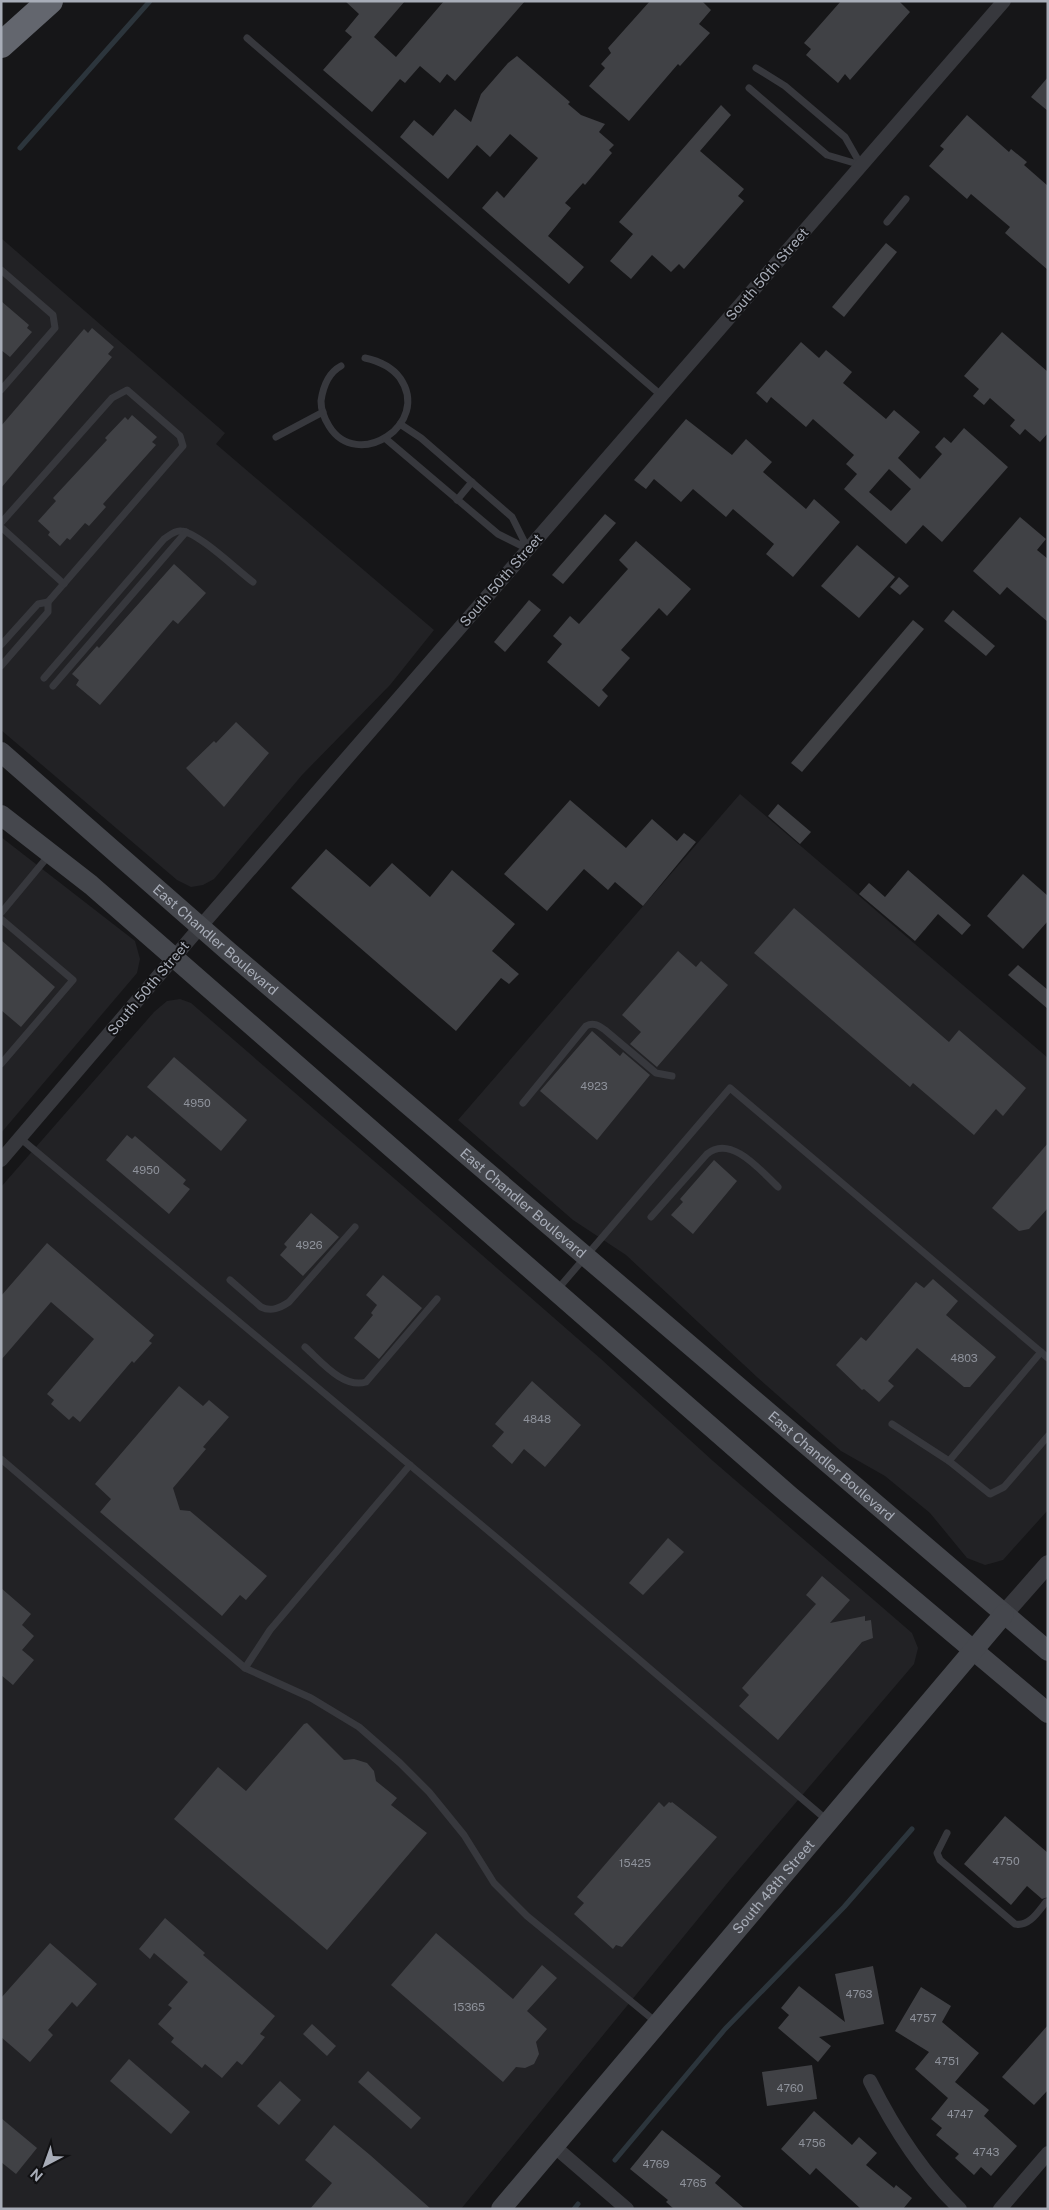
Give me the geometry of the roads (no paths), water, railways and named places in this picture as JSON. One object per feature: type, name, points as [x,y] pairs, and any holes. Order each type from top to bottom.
[{"type":"highway","points":[[1,45],[50,1]]},
{"type":"main road","name":"East Chandler Boulevard","points":[[1,752],[586,1257],[1048,1651]]},
{"type":"main road","points":[[1,815],[51,854],[174,958],[789,1495],[1048,1714]]},
{"type":"main road","name":"South 48th Street","points":[[501,2209],[974,1652],[1004,1614]]},
{"type":"street","name":"South 50th Street","points":[[1,1160],[201,926],[1004,1]]},
{"type":"street","name":"South 48th Street","points":[[1004,1614],[1048,1564]]},
{"type":"street","points":[[870,2081],[894,2126],[940,2190],[960,2209]]},
{"type":"street","points":[[554,2147],[628,2209]]},
{"type":"street","points":[[1000,2209],[1048,2153]]},
{"type":"lane","points":[[247,38],[662,396]]},
{"type":"lane","points":[[756,68],[785,86],[845,137],[861,166]]},
{"type":"lane","points":[[749,88],[827,155],[861,166]]},
{"type":"lane","points":[[887,222],[906,199]]},
{"type":"lane","points":[[1,270],[53,315],[55,328],[1,390]]},
{"type":"lane","points":[[341,366],[328,377],[322,390],[323,412],[332,430],[343,439],[356,444],[370,444],[386,439],[395,432],[400,424],[407,406],[406,392],[401,379],[391,368],[379,361],[365,358]]},
{"type":"lane","points":[[1,523],[112,398],[127,390],[180,436],[183,446],[48,602],[38,604],[1,645]]},
{"type":"lane","points":[[276,437],[323,412]]},
{"type":"lane","points":[[400,424],[421,438],[512,517],[528,549]]},
{"type":"lane","points":[[386,439],[498,534],[528,549]]},
{"type":"lane","points":[[457,500],[472,482]]},
{"type":"lane","points":[[1,527],[64,584]]},
{"type":"lane","points":[[44,678],[164,539],[173,532],[180,530],[195,535],[253,582]]},
{"type":"lane","points":[[53,686],[186,532]]},
{"type":"lane","points":[[1,666],[48,612],[48,602]]},
{"type":"lane","points":[[11,635],[20,644]]},
{"type":"lane","points":[[1,913],[51,854]]},
{"type":"lane","points":[[1,919],[73,980],[1,1064]]},
{"type":"lane","points":[[523,1103],[586,1026],[590,1024],[598,1025],[605,1030],[656,1072],[672,1076]]},
{"type":"lane","points":[[555,1292],[730,1088],[1048,1358]]},
{"type":"lane","points":[[20,1138],[410,1465],[829,1822]]},
{"type":"lane","points":[[651,1218],[707,1154],[722,1148],[742,1155],[778,1187]]},
{"type":"lane","points":[[230,1280],[266,1310],[281,1308],[289,1302],[355,1226]]},
{"type":"lane","points":[[305,1347],[345,1381],[356,1385],[366,1382],[437,1300]]},
{"type":"lane","points":[[949,1461],[1041,1352]]},
{"type":"lane","points":[[892,1424],[949,1461],[990,1494],[1004,1486],[1048,1436]]},
{"type":"lane","points":[[1,1459],[245,1668],[312,1698],[359,1728],[400,1763],[429,1792],[501,1889],[527,1916],[658,2024]]},
{"type":"lane","points":[[245,1668],[270,1630],[410,1465]]},
{"type":"lane","points":[[947,1834],[937,1853],[940,1860],[1015,1924],[1022,1925],[1029,1922],[1046,1902]]},
{"type":"waterway","points":[[20,148],[150,1]]},
{"type":"waterway","points":[[615,2160],[725,2029],[844,1907],[912,1829]]},
{"type":"waterway","points":[[574,2209],[578,2204]]}]
